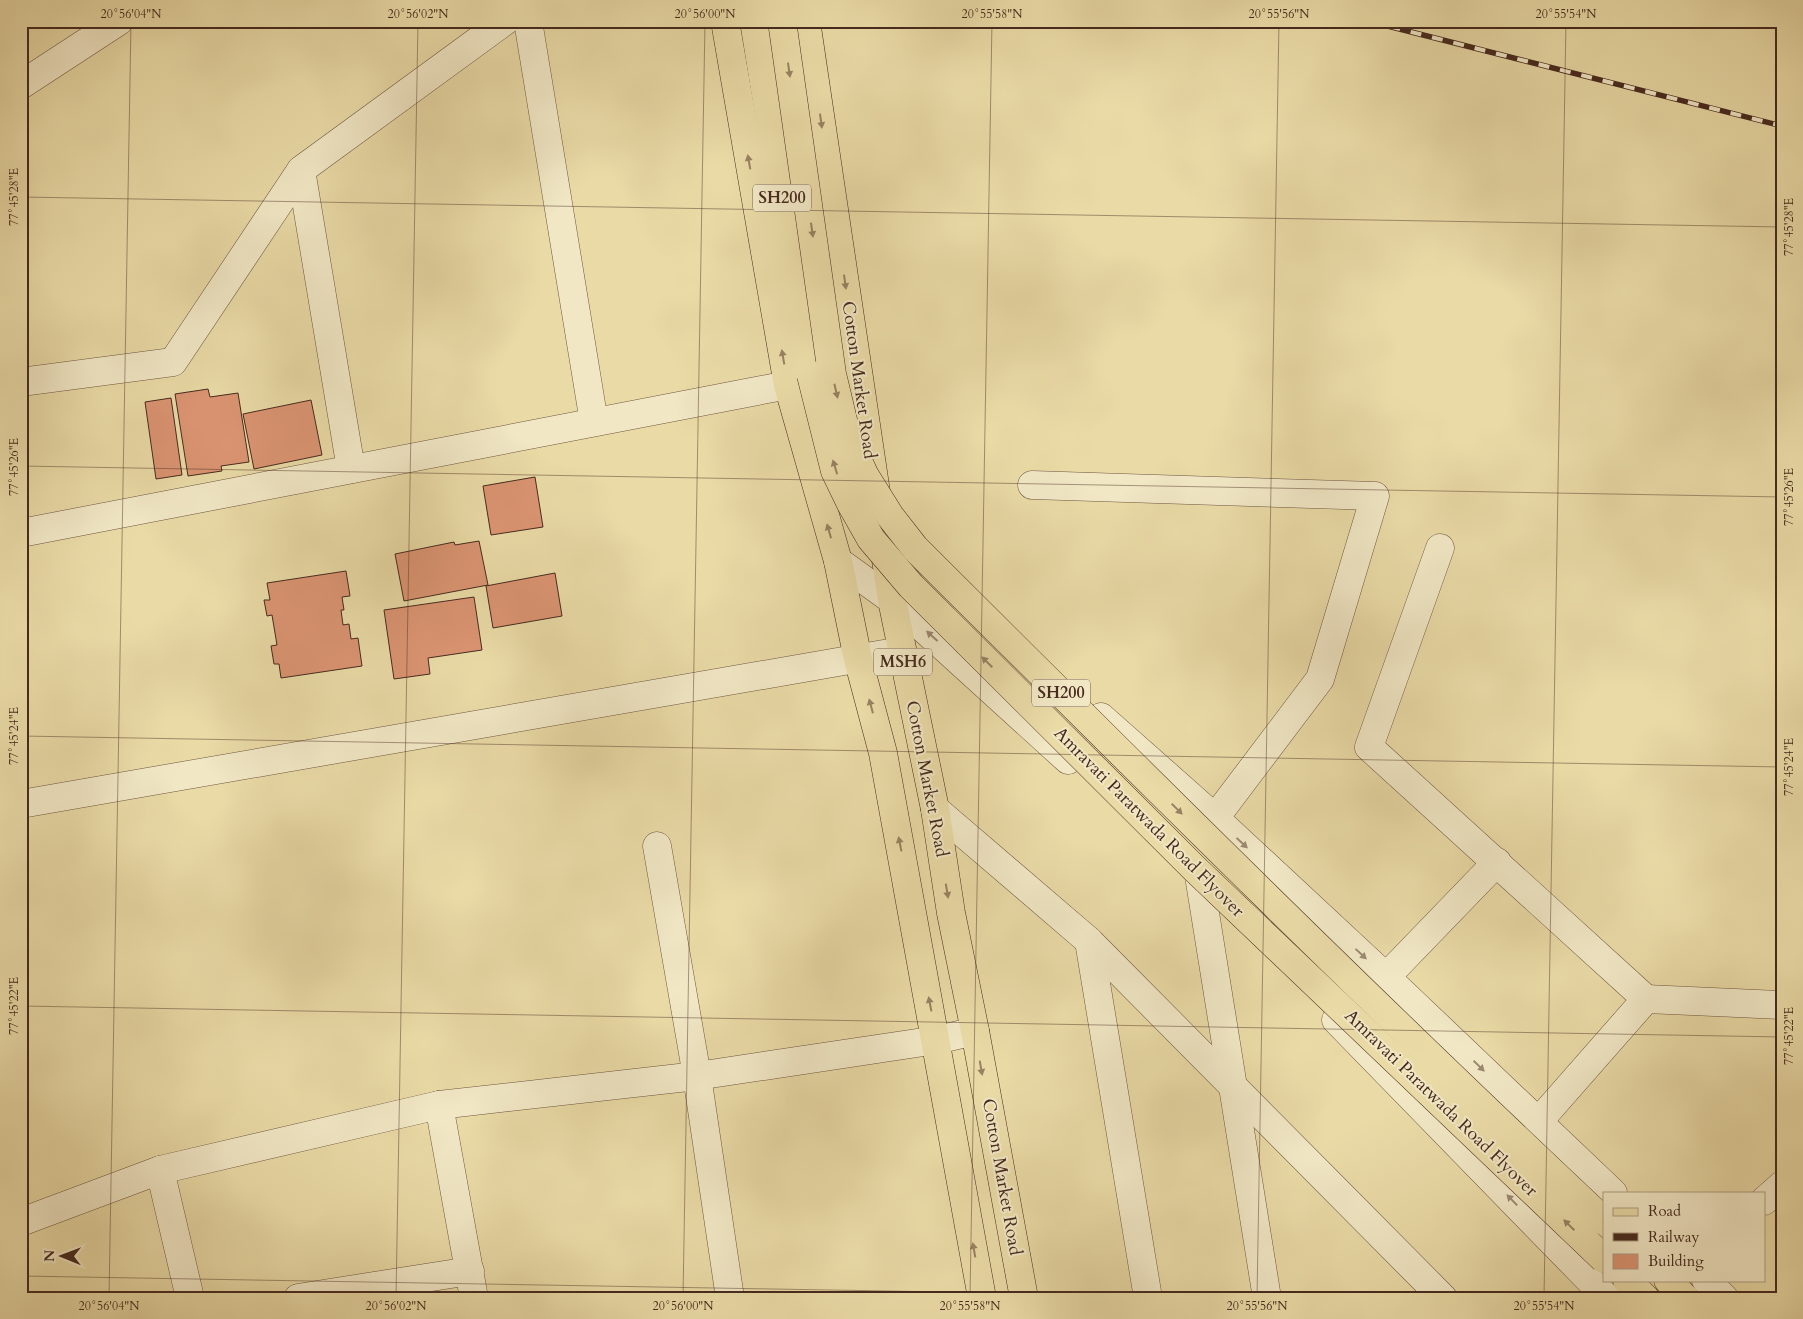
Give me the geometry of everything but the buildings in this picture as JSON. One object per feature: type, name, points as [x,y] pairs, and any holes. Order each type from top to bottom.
[{"type":"main road","name":"MSH6","points":[[725,21],[799,380],[816,487],[838,561],[858,659],[883,753],[937,1040],[982,1298]]},
{"type":"main road","name":"Amravati Paratwada Road Flyover","points":[[754,21],[799,380],[836,472],[871,539],[911,586],[1195,869],[1603,1258]]},
{"type":"main road","name":"Amravati Paratwada Road Flyover","points":[[782,21],[832,374],[847,437],[865,476],[890,516],[915,548],[1196,827],[1603,1220]]},
{"type":"main road","name":"Cotton Market Road","points":[[806,21],[892,600],[935,809],[951,913],[1024,1298]]},
{"type":"main road","points":[[1629,1282],[1645,1298]]},
{"type":"main road","points":[[1670,1282],[1685,1298]]},
{"type":"street","points":[[21,85],[120,21]]},
{"type":"street","points":[[21,382],[173,362],[301,170],[505,21]]},
{"type":"street","points":[[528,21],[594,422]]},
{"type":"street","points":[[301,170],[351,469]]},
{"type":"street","points":[[21,533],[594,422],[799,380]]},
{"type":"street","points":[[1032,485],[1374,496],[1320,678],[1215,818]]},
{"type":"street","points":[[816,487],[882,534],[1003,629],[1215,818],[1386,977],[1612,1192]]},
{"type":"street","points":[[1440,548],[1369,747],[1646,999],[1782,1005]]},
{"type":"street","points":[[838,561],[892,600],[1200,882],[1607,1298]]},
{"type":"street","points":[[21,804],[901,651]]},
{"type":"street","points":[[935,809],[1089,941],[1443,1298]]},
{"type":"street","points":[[657,846],[697,1076],[730,1298]]},
{"type":"street","points":[[1386,977],[1497,862]]},
{"type":"street","points":[[1200,882],[1267,1298]]},
{"type":"street","points":[[1089,941],[1148,1298]]},
{"type":"street","points":[[1538,1122],[1646,999]]},
{"type":"street","points":[[21,1222],[160,1170],[439,1105],[697,1076],[937,1040],[974,1031]]},
{"type":"street","points":[[439,1105],[474,1298]]},
{"type":"street","points":[[160,1170],[190,1298]]},
{"type":"street","points":[[1766,1199],[1782,1185]]},
{"type":"street","points":[[298,1298],[470,1271]]},
{"type":"street","points":[[1708,1282],[1724,1298]]},
{"type":"railway","points":[[1368,21],[1782,126]]}]
